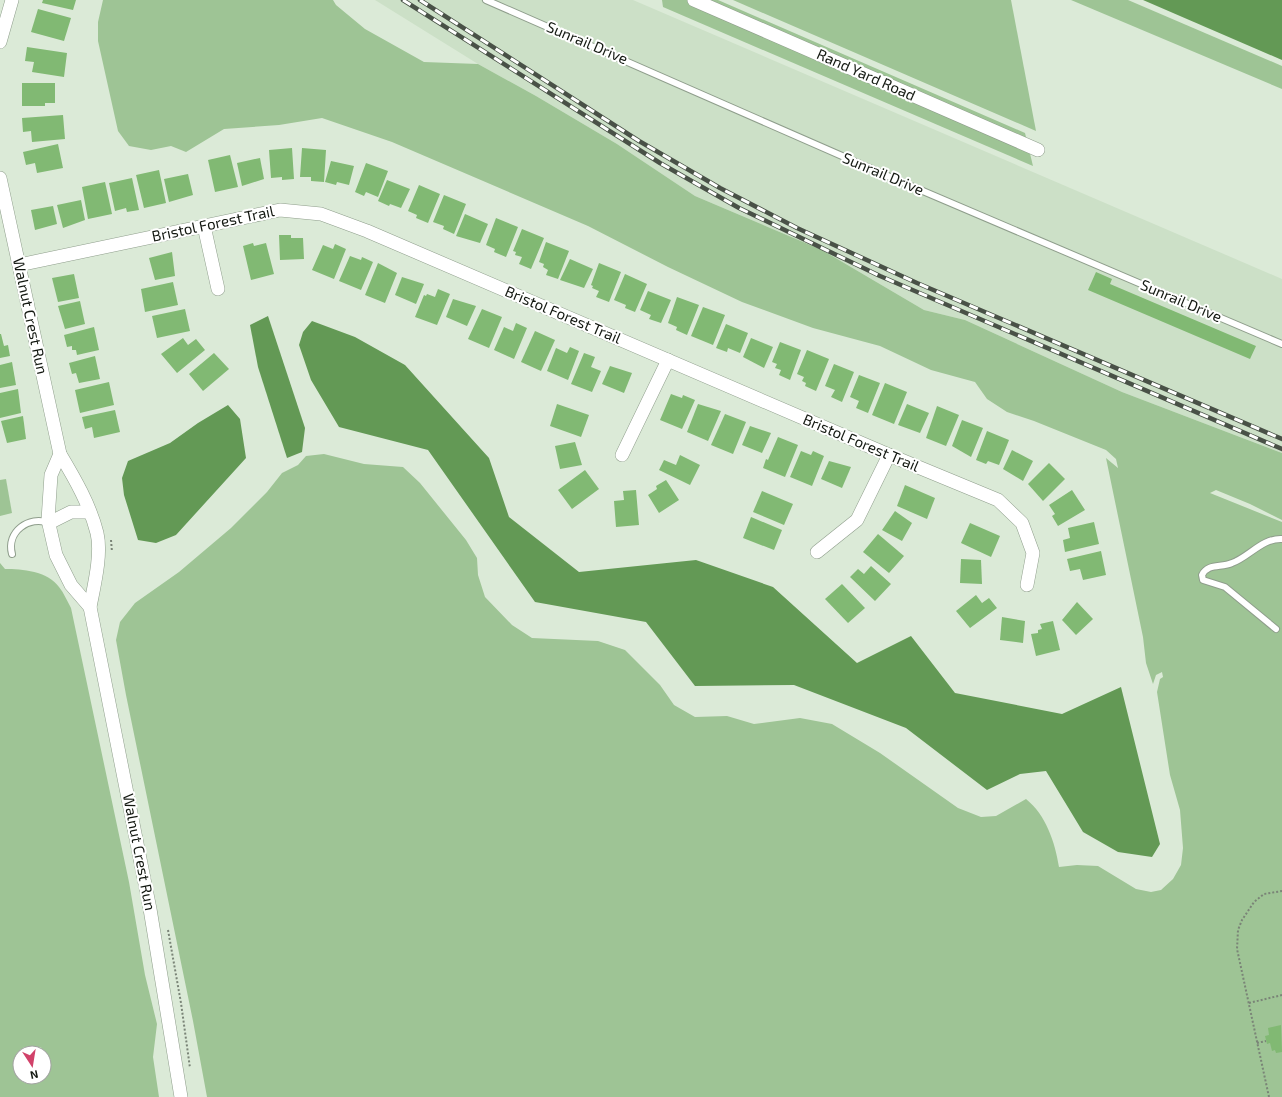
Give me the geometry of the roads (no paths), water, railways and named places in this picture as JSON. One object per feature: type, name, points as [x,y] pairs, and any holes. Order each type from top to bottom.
[{"type":"street","points":[[0,42],[12,0]]},
{"type":"street","name":"Rand Yard Road","points":[[694,0],[1038,150]]},
{"type":"street","name":"Walnut Crest Run","points":[[0,178],[60,454],[79,486],[97,534],[97,571],[90,607],[150,908],[181,1097]]},
{"type":"street","name":"Bristol Forest Trail","points":[[19,265],[280,210],[321,214],[367,231],[889,456],[998,500],[1022,524],[1033,553],[1027,585]]},
{"type":"street","points":[[204,226],[218,290]]},
{"type":"street","points":[[622,455],[668,360]]},
{"type":"street","name":"Walnut Crest Run","points":[[60,454],[51,475],[49,523],[56,555],[71,585],[90,607]]},
{"type":"street","points":[[817,552],[857,520],[889,456]]},
{"type":"street","points":[[49,523],[71,512],[89,512]]},
{"type":"lane","name":"Sunrail Drive","points":[[486,0],[890,177],[1282,344]]},
{"type":"lane","points":[[12,554],[11,545],[15,534],[22,525],[36,520],[49,523]]},
{"type":"lane","points":[[1276,628],[1225,587],[1203,580],[1202,575],[1204,570],[1212,566],[1232,564],[1269,541],[1282,539]]},
{"type":"railway","points":[[403,0],[660,163],[739,208],[880,276],[1282,449]]},
{"type":"railway","points":[[420,0],[639,141],[720,188],[797,228],[917,283],[1282,439]]}]
